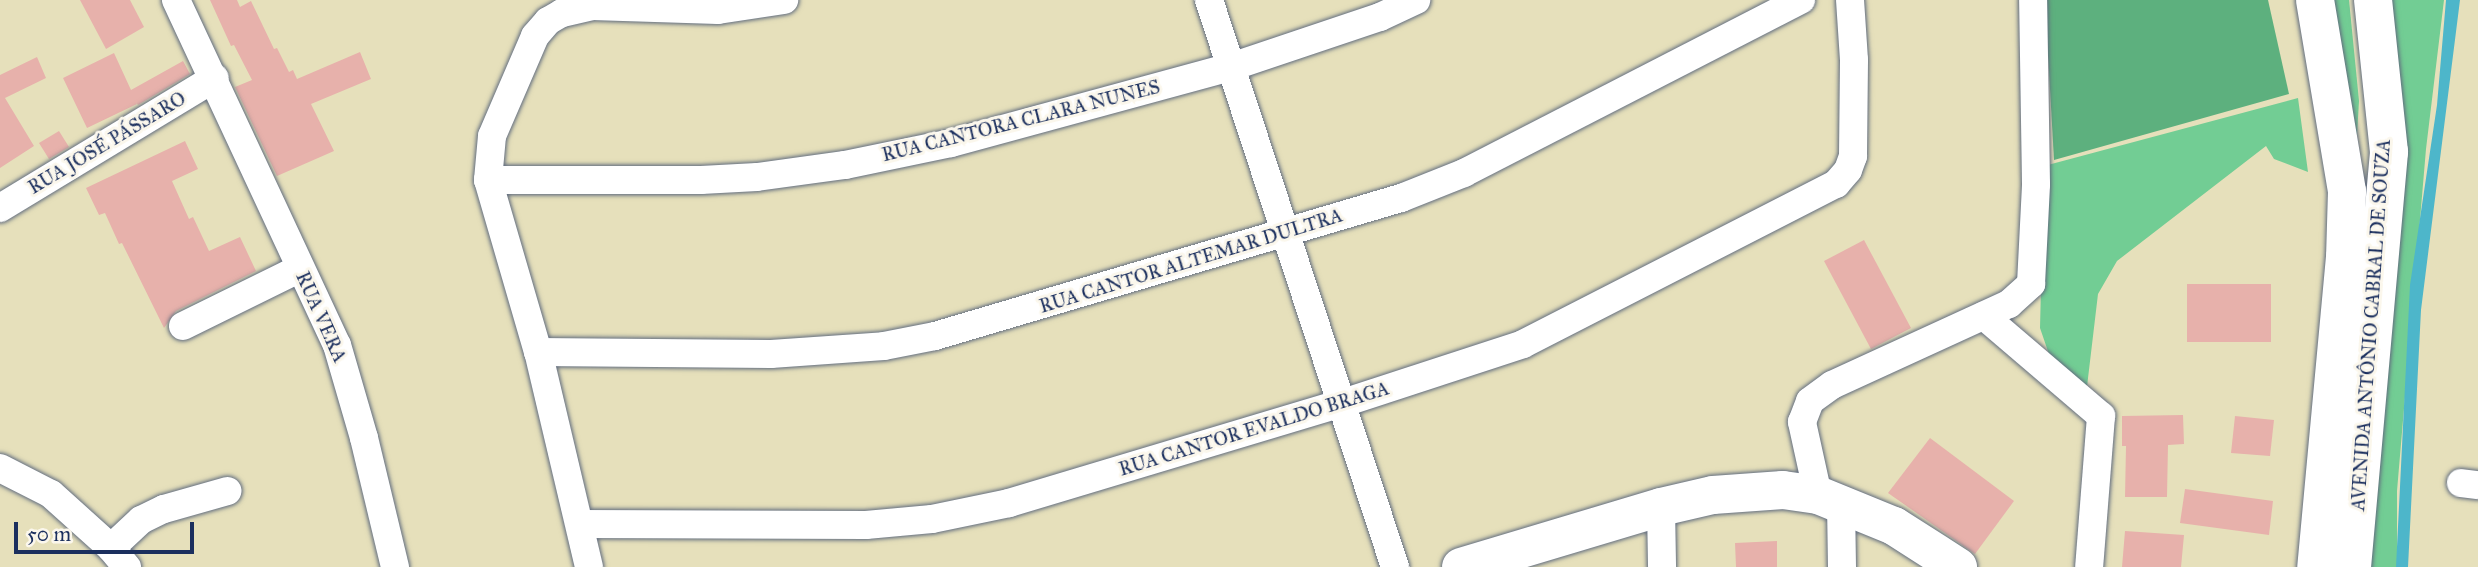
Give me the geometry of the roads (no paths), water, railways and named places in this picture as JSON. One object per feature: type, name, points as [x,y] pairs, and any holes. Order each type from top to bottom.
[{"type":"main road","name":"AVENIDA ANTÔNIO CABRAL DE SOUZA","points":[[2315,0],[2347,191],[2346,257],[2315,567]]},
{"type":"main road","name":"AVENIDA ANTÔNIO CABRAL DE SOUZA","points":[[2352,567],[2389,152],[2373,0]]},
{"type":"main road","points":[[1475,565],[1661,507],[1751,490],[1830,499],[1921,540],[1958,567]]},
{"type":"street","name":"RUA VERA","points":[[176,0],[215,78],[299,269],[337,345],[364,438],[395,567]]},
{"type":"street","points":[[589,567],[538,352],[488,180],[492,136],[535,36],[548,22],[562,13],[592,6],[718,10],[784,0]]},
{"type":"street","points":[[1209,0],[1395,567]]},
{"type":"street","name":"RUA CANTORA CLARA NUNES","points":[[488,180],[701,180],[757,177],[845,165],[951,143],[1231,67],[1380,17],[1416,0]]},
{"type":"street","name":"RUA CANTOR ALTEMAR DULTRA","points":[[538,352],[771,354],[884,346],[935,337],[1401,198],[1464,173],[1801,0]]},
{"type":"street","name":"RUA CANTOR EVALDO BRAGA","points":[[580,524],[866,525],[932,519],[1009,503],[1343,403],[1523,344],[1836,184],[1848,170],[1853,156],[1850,0]]},
{"type":"street","points":[[1842,567],[1830,499],[1802,422],[1810,401],[1832,385],[1984,316],[2022,295],[2031,284],[2034,273],[2033,0]]},
{"type":"street","name":"RUA JOSÉ PÁSSARO","points":[[0,208],[215,78]]},
{"type":"street","points":[[183,326],[299,269]]},
{"type":"street","points":[[1984,316],[2101,416],[2089,567]]},
{"type":"street","points":[[0,468],[51,494],[119,558],[142,520],[164,509],[228,491]]},
{"type":"street","points":[[1661,507],[1662,567]]},
{"type":"water","points":[[2446,0],[2460,0],[2421,310],[2408,567],[2396,567],[2410,285],[2437,105]]}]
